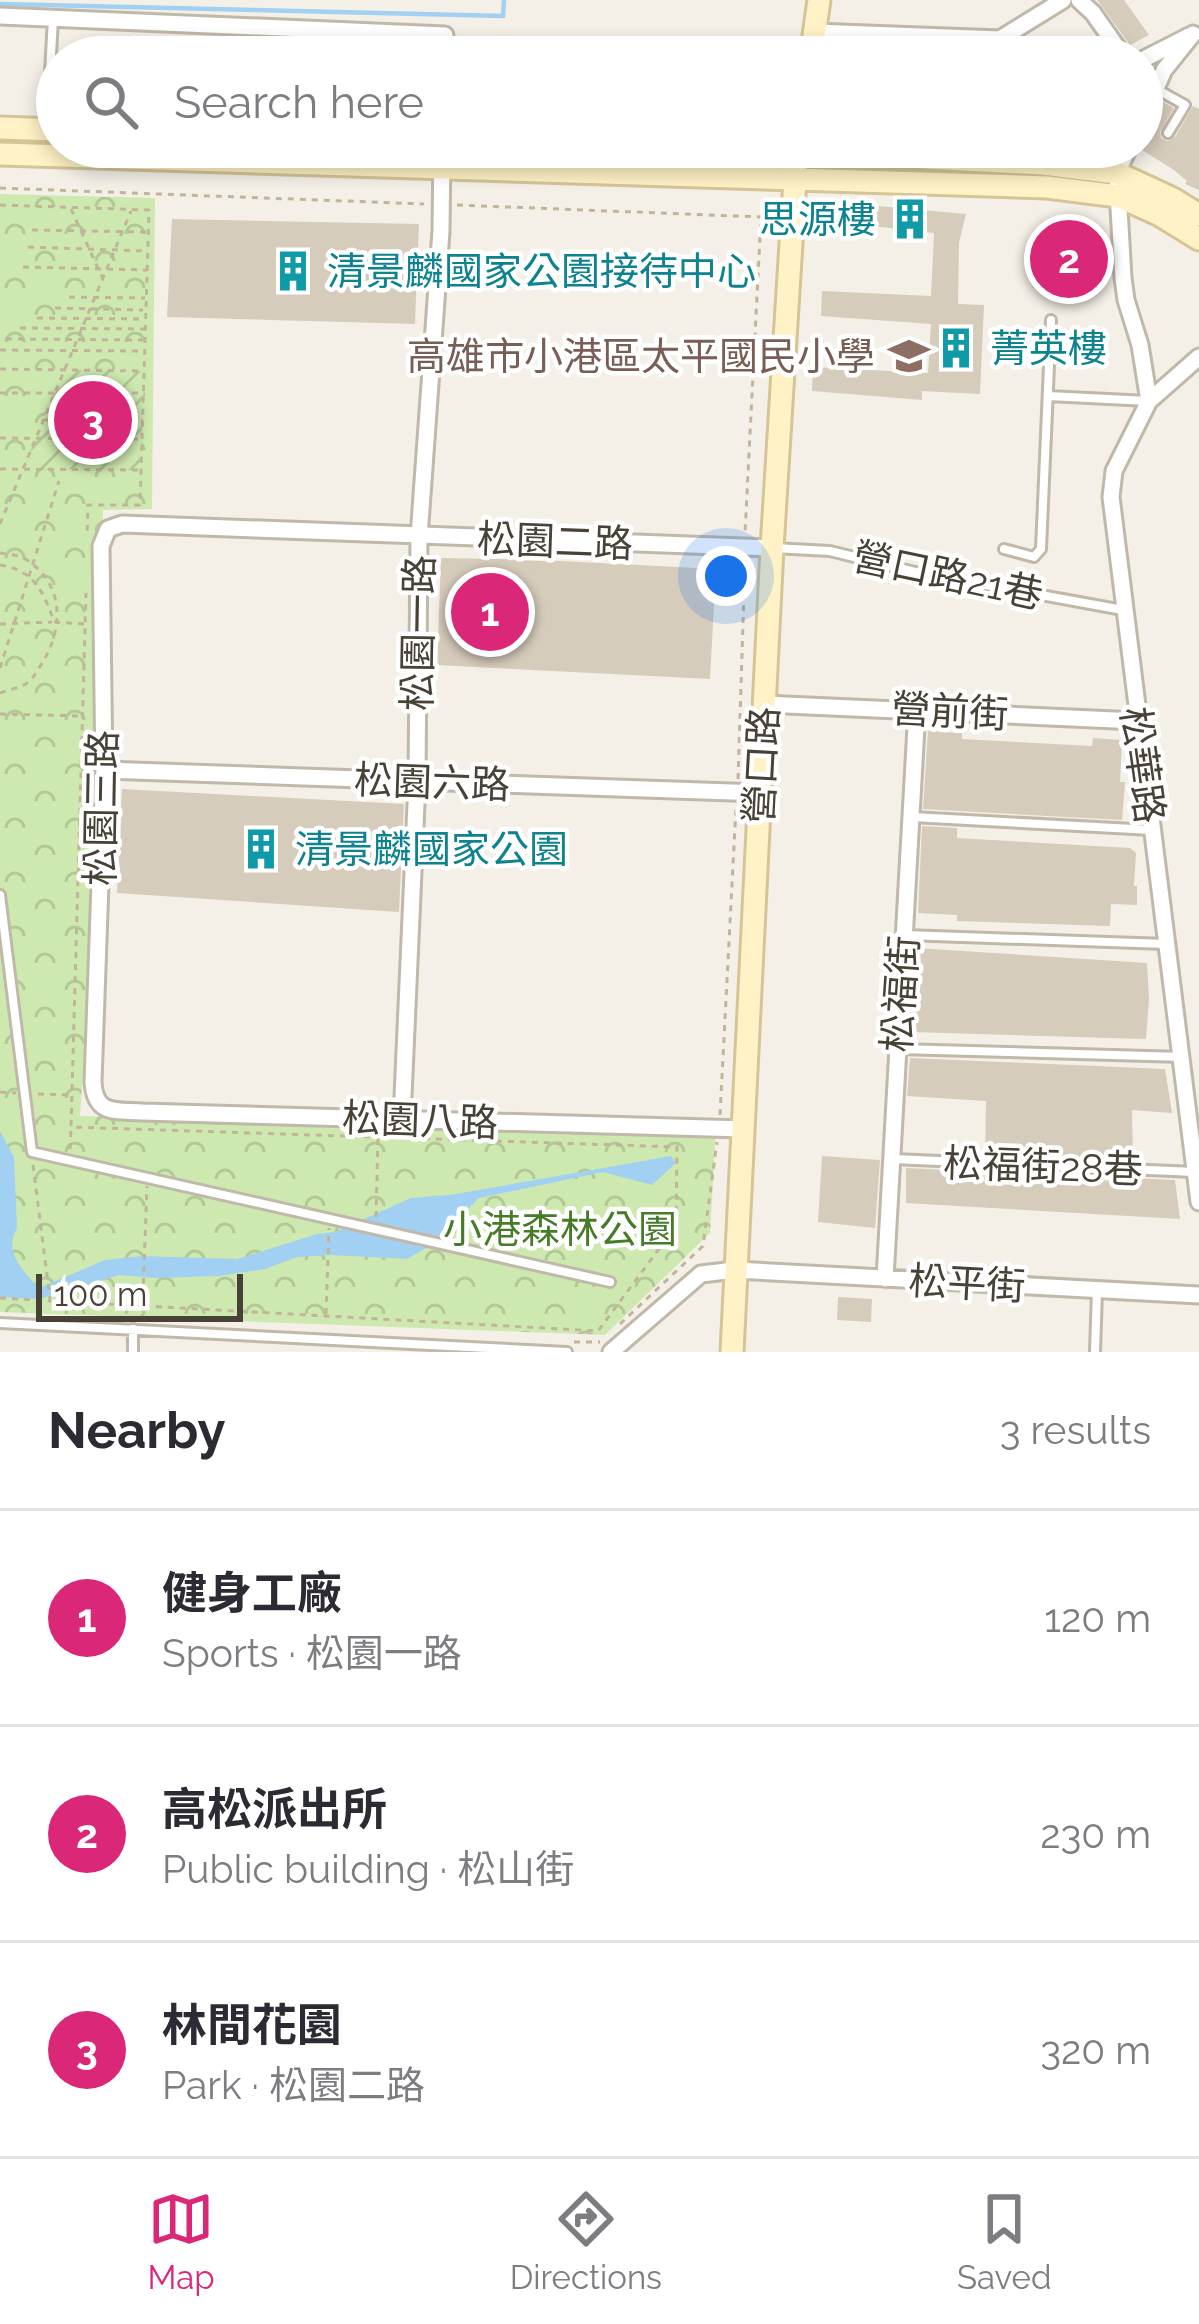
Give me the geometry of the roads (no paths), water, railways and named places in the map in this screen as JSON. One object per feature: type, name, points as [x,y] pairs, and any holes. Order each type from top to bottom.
[{"type":"street","points":[[814,36],[819,0]]},
{"type":"street","points":[[1005,36],[1063,0]]},
{"type":"street","points":[[1079,0],[1110,36]]},
{"type":"street","points":[[0,16],[445,34]]},
{"type":"street","points":[[814,32],[920,36]]},
{"type":"street","points":[[1163,49],[1197,32]]},
{"type":"street","points":[[1163,72],[1197,32]]},
{"type":"street","points":[[0,128],[36,129]]},
{"type":"street","points":[[0,154],[36,154]]},
{"type":"street","name":"松園一路","points":[[402,1119],[417,782],[419,537],[442,168]]},
{"type":"street","points":[[636,168],[1047,187],[1118,196],[1199,238]]},
{"type":"street","name":"營口路","points":[[732,1352],[795,168]]},
{"type":"street","points":[[992,184],[995,168]]},
{"type":"street","points":[[1090,168],[1117,172],[1199,215]]},
{"type":"street","points":[[1119,168],[1126,300],[1140,345],[1149,401]]},
{"type":"street","name":"松華路","points":[[1199,357],[1149,401],[1114,471],[1111,497],[1199,1202]]},
{"type":"street","name":"松園二路","points":[[122,524],[772,548]]},
{"type":"street","name":"松園三路","points":[[98,1102],[93,1082],[104,770],[101,545],[108,529],[122,524]]},
{"type":"street","name":"營前街","points":[[764,704],[1137,721]]},
{"type":"street","name":"松福街","points":[[885,1279],[917,709]]},
{"type":"street","name":"松園六路","points":[[104,770],[760,793]]},
{"type":"street","name":"松園八路","points":[[98,1102],[104,1108],[129,1111],[744,1129]]},
{"type":"street","points":[[605,1348],[701,1274],[735,1270]]},
{"type":"street","name":"松平街","points":[[735,1270],[1199,1294]]},
{"type":"lane","points":[[53,18],[53,36]]},
{"type":"lane","points":[[1163,93],[1185,105],[1168,133]]},
{"type":"lane","points":[[1004,549],[1034,557],[1041,549],[1051,320]]},
{"type":"lane","points":[[1048,396],[1149,401]]},
{"type":"lane","name":"營口路21巷","points":[[772,548],[830,551],[915,572],[1123,610]]},
{"type":"lane","points":[[910,817],[1152,830]]},
{"type":"lane","points":[[0,895],[32,1152],[610,1282]]},
{"type":"lane","points":[[904,935],[1166,944]]},
{"type":"lane","points":[[896,1048],[1183,1057]]},
{"type":"lane","name":"松福街28巷","points":[[891,1159],[1196,1172]]},
{"type":"lane","points":[[1095,1352],[1097,1290]]},
{"type":"lane","points":[[0,1323],[567,1352]]},
{"type":"lane","points":[[133,1352],[137,1330]]},
{"type":"water","points":[[0,1131],[14,1157],[17,1228],[12,1245],[21,1268],[39,1288],[105,1260],[142,1256],[237,1259],[335,1232],[411,1198],[671,1156],[676,1163],[652,1185],[603,1172],[479,1198],[433,1244],[407,1259],[331,1255],[297,1257],[265,1269],[219,1276],[119,1275],[39,1299],[0,1297]]},
{"type":"waterway","points":[[0,4],[503,16],[504,0]]},
{"type":"place","name":"思源樓","points":[[910,219]]},
{"type":"place","name":"高松派出所","points":[[1069,259]]},
{"type":"place","name":"清景麟國家公園接待中心","points":[[293,271]]},
{"type":"place","name":"菁英樓","points":[[956,348]]},
{"type":"place","name":"高雄市小港區太平國民小學","points":[[909,356]]},
{"type":"place","name":"林間花園","points":[[93,420]]},
{"type":"place","name":"健身工廠","points":[[490,612]]},
{"type":"place","name":"清景麟國家公園","points":[[261,849]]},
{"type":"park label","name":"小港森林公園","points":[[560,1229]]}]
